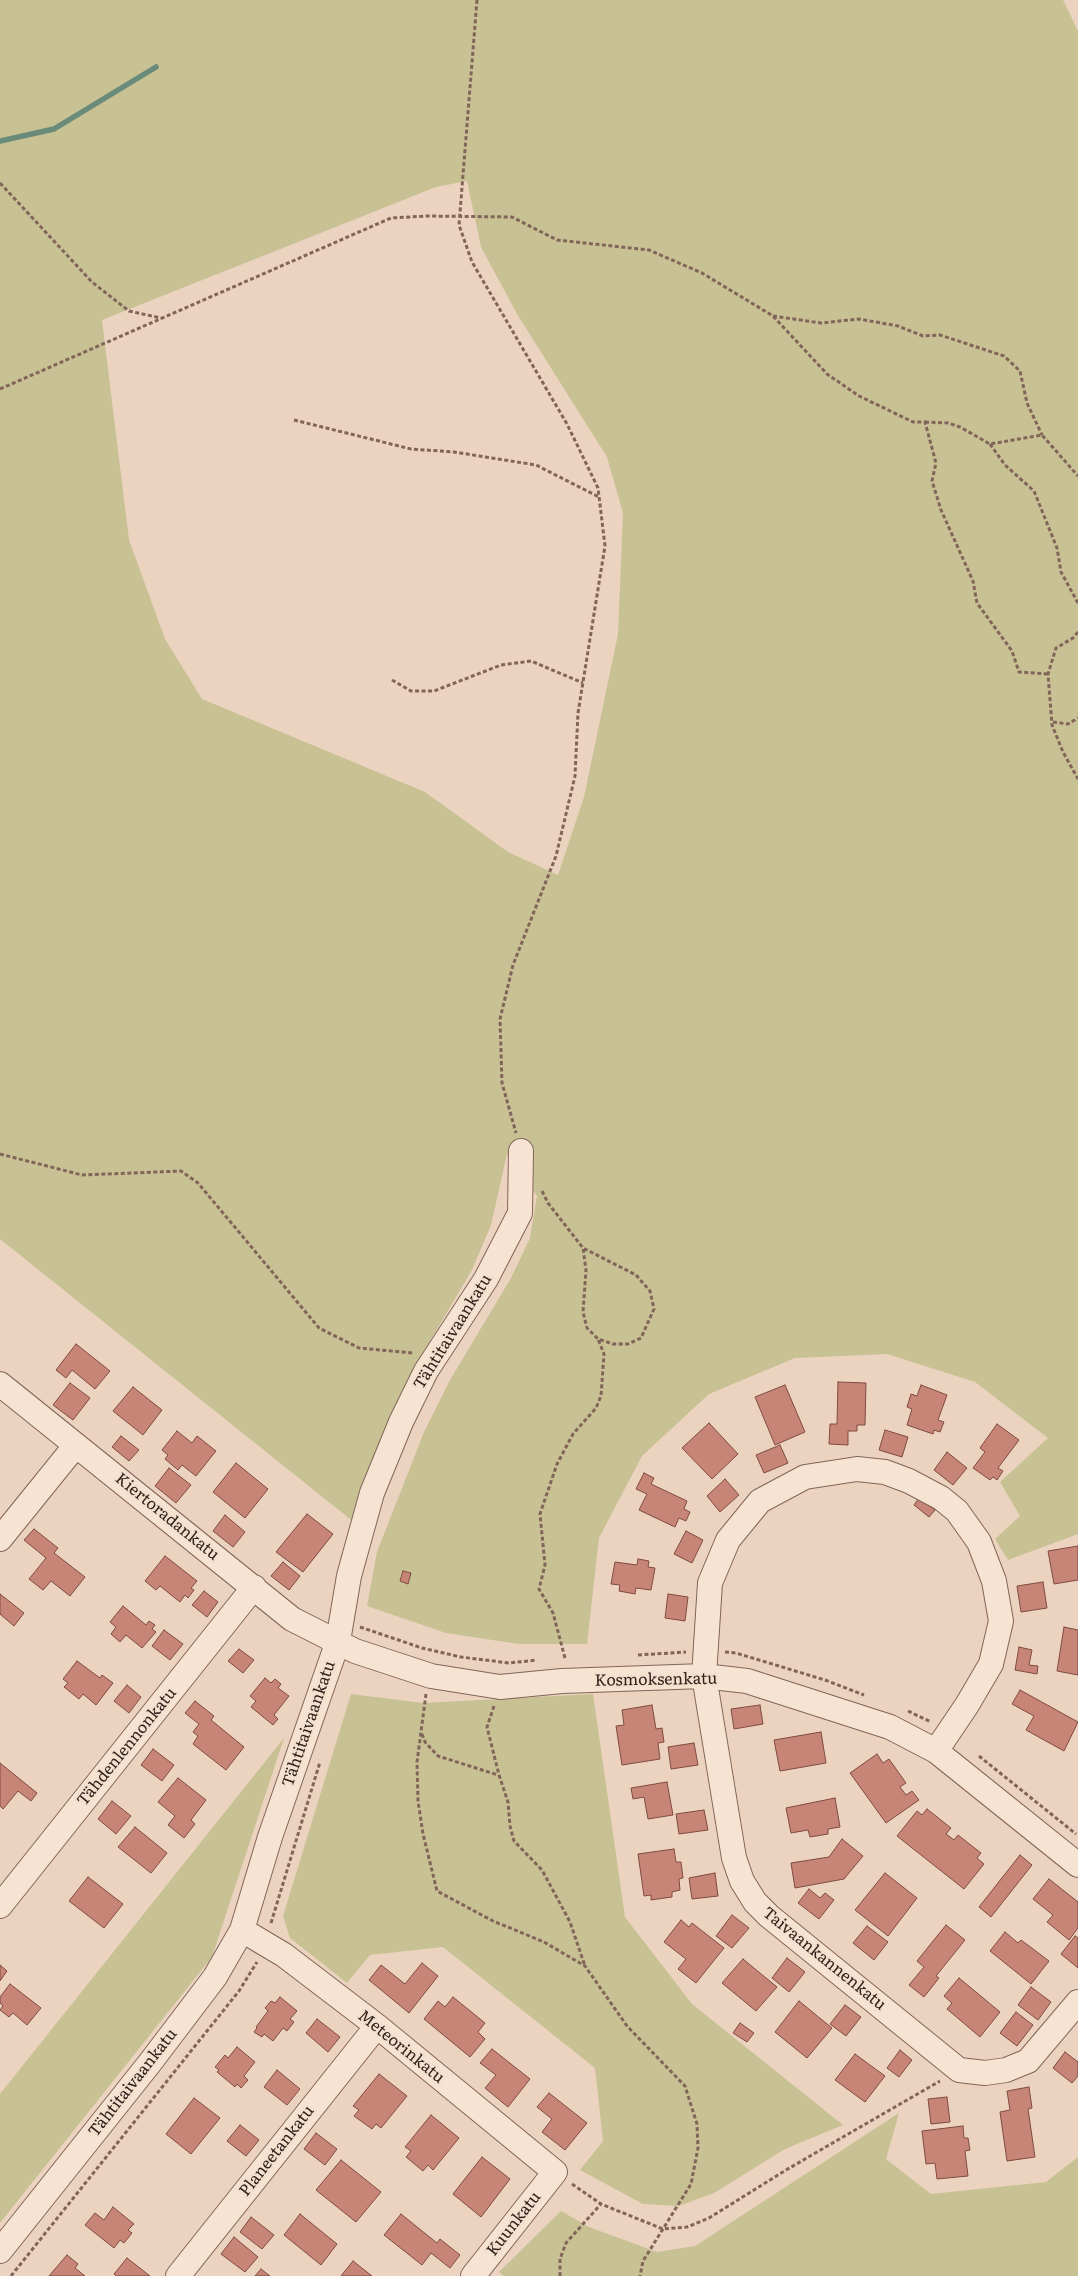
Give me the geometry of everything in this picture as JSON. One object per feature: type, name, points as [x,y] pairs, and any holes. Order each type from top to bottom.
[{"type":"street","name":"Tähtitaivaankatu","points":[[0,2251],[149,2064],[215,1977],[242,1930],[270,1837],[338,1641],[349,1576],[372,1493],[401,1422],[426,1371],[486,1279],[520,1214],[521,1151]]},
{"type":"street","name":"Kiertoradankatu","points":[[0,1384],[292,1619],[338,1641]]},
{"type":"street","points":[[0,1539],[76,1445]]},
{"type":"street","name":"Taivaankannenkatu","points":[[936,1751],[967,1705],[991,1664],[1001,1621],[994,1581],[979,1542],[957,1511],[941,1498],[885,1472],[857,1469],[805,1477],[760,1501],[728,1540],[710,1583],[704,1676],[734,1858],[742,1881],[755,1902],[769,1916],[959,2070]]},
{"type":"street","name":"Tähdenlennonkatu","points":[[0,1906],[254,1587]]},
{"type":"street","name":"Kosmoksenkatu","points":[[338,1641],[355,1651],[431,1676],[500,1687],[562,1682],[704,1676],[747,1681],[890,1727],[936,1751],[1078,1865]]},
{"type":"street","name":"Meteorinkatu","points":[[242,1930],[284,1955],[376,2026],[555,2172]]},
{"type":"street","points":[[959,2070],[985,2073],[1006,2070],[1028,2061],[1078,2002]]},
{"type":"street","name":"Planeetankatu","points":[[178,2276],[376,2026]]},
{"type":"street","name":"Kuunkatu","points":[[472,2276],[555,2172]]},
{"type":"path","points":[[477,0],[459,224],[472,262],[567,424],[598,488],[605,546],[578,713],[575,776],[556,856],[513,965],[500,1019],[502,1083],[521,1151]]},
{"type":"path","points":[[0,183],[92,282],[130,311],[162,318]]},
{"type":"path","points":[[0,389],[391,218],[426,216],[512,217],[557,240],[649,250],[702,273],[772,316],[827,374],[859,396],[913,422],[948,423],[960,427],[990,444],[1005,465],[1034,491],[1056,548],[1061,572],[1078,602]]},
{"type":"path","points":[[772,316],[821,323],[859,319],[898,326],[923,336],[940,335],[1004,356],[1020,371],[1026,403],[1042,435],[1078,476]]},
{"type":"path","points":[[294,420],[412,449],[454,452],[536,466],[599,498]]},
{"type":"path","points":[[925,422],[936,464],[932,481],[941,510],[973,581],[977,603],[1012,651],[1020,672],[1048,674]]},
{"type":"path","points":[[990,444],[1042,435]]},
{"type":"path","points":[[1078,632],[1073,638],[1056,648],[1048,674],[1052,725],[1063,752],[1078,779]]},
{"type":"path","points":[[392,680],[410,690],[434,692],[502,664],[531,661],[583,683]]},
{"type":"path","points":[[1053,722],[1068,724],[1078,718]]},
{"type":"path","points":[[0,1154],[82,1175],[181,1171],[198,1183],[319,1328],[359,1348],[412,1353],[444,1342]]},
{"type":"path","points":[[539,1186],[548,1203],[583,1248],[636,1275],[650,1291],[654,1309],[641,1338],[628,1344],[613,1344],[598,1339]]},
{"type":"path","points":[[565,1658],[553,1613],[539,1589],[545,1565],[540,1514],[557,1464],[573,1434],[596,1408],[601,1396],[604,1354],[598,1339],[587,1328],[583,1312],[586,1270],[583,1248]]},
{"type":"path","points":[[509,1662],[488,1727],[499,1776],[508,1802],[510,1826],[514,1841],[542,1870],[570,1922],[585,1966],[627,2026],[685,2086],[697,2124],[698,2148],[691,2184],[643,2261],[640,2276]]},
{"type":"path","points":[[431,1676],[424,1703],[417,1762],[418,1801],[423,1834],[437,1891],[493,1921],[544,1942],[585,1966]]},
{"type":"path","points":[[422,1732],[424,1742],[438,1756],[499,1776]]},
{"type":"path","points":[[555,2172],[601,2204],[663,2229],[687,2227],[709,2218],[786,2170],[959,2070]]},
{"type":"path","points":[[560,2276],[560,2259],[566,2244],[601,2204]]},
{"type":"shaded area","points":[[0,0],[1063,0],[1078,31],[1078,1534],[1008,1560],[995,1539],[1020,1516],[1000,1482],[1048,1438],[975,1382],[887,1354],[795,1358],[709,1394],[642,1456],[599,1538],[587,1644],[519,1644],[446,1633],[367,1606],[377,1552],[424,1432],[450,1380],[511,1278],[530,1238],[537,1196],[507,1154],[491,1225],[472,1270],[414,1368],[380,1439],[355,1523],[0,1239]],"holes":[[[467,181],[481,247],[517,314],[607,457],[623,513],[618,634],[584,797],[558,875],[508,852],[425,792],[202,699],[165,639],[129,540],[102,320],[436,187]]]},
{"type":"shaded area","points":[[351,1694],[423,1703],[593,1694],[625,1917],[692,2004],[843,2125],[785,2149],[714,2193],[679,2206],[643,2204],[580,2170],[603,2141],[595,2068],[443,1947],[370,1955],[347,1983],[290,1938],[283,1916]]},
{"type":"shaded area","points":[[284,1738],[212,1957],[0,2223],[0,2094]]},
{"type":"shaded area","points":[[899,2113],[886,2159],[931,2194],[1046,2182],[1078,2157],[1078,2276],[504,2276],[499,2272],[561,2211],[589,2227],[657,2252],[695,2246]]},
{"type":"building","points":[[76,1344],[110,1371],[95,1389],[72,1370],[66,1378],[56,1370]]},
{"type":"building","points":[[838,1382],[866,1383],[865,1425],[857,1425],[857,1431],[848,1431],[848,1445],[829,1444],[830,1424],[837,1424]]},
{"type":"building","points":[[70,1383],[90,1398],[73,1420],[53,1405]]},
{"type":"building","points":[[785,1385],[805,1432],[775,1445],[755,1397]]},
{"type":"building","points":[[921,1385],[947,1395],[938,1420],[944,1422],[940,1432],[934,1430],[933,1434],[907,1425],[912,1409],[907,1407],[911,1394],[917,1396]]},
{"type":"building","points":[[133,1387],[162,1410],[143,1435],[113,1411]]},
{"type":"building","points":[[709,1423],[738,1454],[712,1479],[682,1448]]},
{"type":"building","points":[[997,1424],[1019,1440],[998,1468],[1003,1471],[997,1480],[993,1477],[990,1480],[973,1468],[985,1452],[980,1448]]},
{"type":"building","points":[[885,1430],[908,1437],[902,1457],[879,1450]]},
{"type":"building","points":[[177,1431],[192,1443],[197,1436],[216,1451],[196,1476],[182,1465],[178,1470],[165,1459],[168,1455],[162,1450]]},
{"type":"building","points":[[121,1436],[139,1450],[129,1461],[112,1447]]},
{"type":"building","points":[[780,1445],[788,1463],[764,1473],[756,1455]]},
{"type":"building","points":[[947,1452],[967,1468],[953,1485],[934,1470]]},
{"type":"building","points":[[236,1463],[268,1489],[245,1518],[213,1492]]},
{"type":"building","points":[[169,1468],[191,1485],[176,1503],[155,1486]]},
{"type":"building","points":[[644,1473],[654,1478],[651,1484],[687,1501],[684,1509],[690,1512],[686,1521],[679,1518],[675,1527],[639,1510],[647,1494],[636,1489]]},
{"type":"building","points":[[725,1479],[739,1495],[720,1512],[707,1496]]},
{"type":"building","points":[[919,1498],[935,1510],[929,1517],[914,1505]]},
{"type":"building","points":[[307,1514],[333,1534],[303,1572],[276,1552]]},
{"type":"building","points":[[225,1515],[245,1532],[233,1547],[213,1531]]},
{"type":"building","points":[[34,1529],[58,1548],[54,1553],[85,1577],[70,1596],[51,1581],[43,1590],[29,1579],[46,1558],[24,1540]]},
{"type":"building","points":[[686,1531],[703,1540],[692,1563],[674,1554]]},
{"type":"building","points":[[1078,1546],[1078,1580],[1054,1584],[1048,1551]]},
{"type":"building","points":[[165,1556],[197,1581],[191,1588],[194,1590],[188,1598],[185,1595],[180,1602],[160,1586],[156,1590],[145,1581]]},
{"type":"building","points":[[638,1559],[649,1561],[648,1567],[655,1568],[651,1590],[636,1588],[635,1594],[619,1591],[620,1585],[611,1584],[615,1562],[637,1565]]},
{"type":"building","points":[[283,1562],[300,1576],[289,1590],[271,1576]]},
{"type":"building","points":[[403,1571],[411,1573],[408,1584],[400,1581]]},
{"type":"building","points":[[1043,1582],[1047,1608],[1021,1612],[1017,1586]]},
{"type":"building","points":[[204,1591],[218,1602],[207,1617],[192,1605]]},
{"type":"building","points":[[0,1594],[24,1613],[14,1626],[0,1614]]},
{"type":"building","points":[[668,1594],[688,1597],[685,1621],[665,1618]]},
{"type":"building","points":[[123,1606],[146,1625],[149,1621],[155,1625],[152,1629],[156,1632],[142,1648],[126,1635],[120,1642],[111,1634],[116,1627],[110,1622]]},
{"type":"building","points":[[1064,1627],[1078,1630],[1078,1675],[1057,1671]]},
{"type":"building","points":[[164,1630],[183,1644],[170,1660],[152,1646]]},
{"type":"building","points":[[1019,1647],[1032,1650],[1029,1665],[1038,1666],[1037,1674],[1015,1670]]},
{"type":"building","points":[[239,1649],[254,1660],[243,1673],[228,1661]]},
{"type":"building","points":[[77,1661],[100,1678],[102,1675],[113,1683],[96,1705],[83,1694],[79,1699],[64,1687],[68,1683],[63,1679]]},
{"type":"building","points":[[265,1678],[271,1683],[275,1679],[281,1684],[278,1688],[289,1696],[274,1715],[278,1719],[273,1725],[251,1707],[256,1701],[250,1696]]},
{"type":"building","points":[[127,1685],[141,1697],[129,1713],[114,1701]]},
{"type":"building","points":[[1020,1690],[1078,1722],[1064,1751],[1026,1730],[1034,1716],[1012,1704]]},
{"type":"building","points":[[195,1701],[214,1716],[211,1720],[244,1747],[226,1770],[193,1744],[198,1736],[193,1732],[199,1724],[185,1713]]},
{"type":"building","points":[[652,1705],[656,1729],[662,1728],[664,1742],[658,1743],[660,1759],[622,1765],[616,1726],[624,1725],[622,1710]]},
{"type":"building","points":[[760,1705],[763,1724],[734,1729],[731,1709]]},
{"type":"building","points":[[821,1732],[826,1763],[780,1771],[774,1740]]},
{"type":"building","points":[[694,1743],[698,1765],[671,1769],[668,1747]]},
{"type":"building","points":[[153,1749],[174,1765],[162,1781],[141,1765]]},
{"type":"building","points":[[877,1754],[883,1763],[889,1759],[906,1783],[900,1787],[906,1795],[912,1791],[919,1800],[886,1823],[850,1773]]},
{"type":"building","points":[[0,1763],[37,1793],[31,1801],[18,1791],[3,1809],[0,1806]]},
{"type":"building","points":[[178,1778],[206,1800],[191,1820],[195,1824],[184,1838],[168,1825],[175,1816],[158,1802]]},
{"type":"building","points":[[667,1782],[673,1815],[648,1819],[644,1797],[633,1799],[631,1788]]},
{"type":"building","points":[[835,1798],[840,1827],[828,1829],[828,1834],[810,1837],[808,1830],[791,1833],[786,1808]]},
{"type":"building","points":[[112,1801],[131,1816],[116,1834],[98,1819]]},
{"type":"building","points":[[927,1809],[951,1828],[946,1834],[954,1840],[958,1835],[981,1853],[977,1858],[984,1864],[964,1889],[897,1836],[917,1811],[922,1815]]},
{"type":"building","points":[[704,1810],[708,1830],[679,1834],[676,1814]]},
{"type":"building","points":[[135,1827],[167,1853],[151,1873],[118,1847]]},
{"type":"building","points":[[842,1839],[863,1856],[844,1879],[795,1888],[791,1863],[829,1857]]},
{"type":"building","points":[[674,1849],[676,1862],[681,1862],[683,1878],[679,1879],[680,1890],[672,1892],[672,1897],[651,1900],[651,1895],[644,1896],[638,1854]]},
{"type":"building","points":[[1020,1855],[1032,1865],[991,1917],[979,1907]]},
{"type":"building","points":[[715,1873],[718,1896],[692,1899],[689,1878]]},
{"type":"building","points":[[885,1873],[917,1898],[888,1936],[855,1910]]},
{"type":"building","points":[[88,1877],[123,1904],[104,1928],[69,1901]]},
{"type":"building","points":[[1049,1879],[1078,1902],[1078,1928],[1069,1940],[1047,1922],[1053,1915],[1033,1899]]},
{"type":"building","points":[[809,1889],[820,1898],[825,1893],[834,1900],[819,1919],[798,1903]]},
{"type":"building","points":[[732,1915],[749,1928],[732,1948],[716,1936]]},
{"type":"building","points":[[681,1920],[689,1927],[692,1923],[724,1948],[696,1983],[678,1969],[686,1959],[664,1942]]},
{"type":"building","points":[[946,1925],[965,1940],[936,1976],[939,1978],[924,1997],[909,1985],[924,1967],[917,1961]]},
{"type":"building","points":[[867,1926],[888,1942],[874,1960],[853,1943]]},
{"type":"building","points":[[1005,1932],[1018,1943],[1021,1940],[1049,1961],[1031,1984],[990,1951]]},
{"type":"building","points":[[1075,1936],[1078,1938],[1078,1968],[1061,1954]]},
{"type":"building","points":[[787,1958],[805,1972],[789,1992],[772,1978]]},
{"type":"building","points":[[743,1959],[777,1987],[756,2011],[722,1983]]},
{"type":"building","points":[[422,1963],[438,1976],[409,2013],[369,1980],[381,1965],[405,1984]]},
{"type":"building","points":[[0,1965],[7,1971],[0,1981]]},
{"type":"building","points":[[959,1978],[1000,2012],[980,2037],[947,2009],[952,2003],[944,1996]]},
{"type":"building","points":[[10,1984],[41,2008],[27,2025],[13,2013],[9,2017],[0,2010],[3,2006],[0,2003],[0,1997]]},
{"type":"building","points":[[1031,1987],[1051,2002],[1038,2020],[1018,2005]]},
{"type":"building","points":[[280,1997],[297,2011],[290,2019],[294,2022],[287,2031],[283,2028],[273,2041],[264,2034],[262,2037],[254,2032],[268,2011],[265,2008],[271,2001],[275,2003]]},
{"type":"building","points":[[453,1997],[485,2023],[478,2032],[485,2039],[470,2057],[424,2019],[438,2001],[445,2007]]},
{"type":"building","points":[[799,2001],[832,2028],[807,2058],[775,2032]]},
{"type":"building","points":[[845,2005],[861,2017],[846,2036],[830,2024]]},
{"type":"building","points":[[1016,2012],[1033,2025],[1017,2046],[1000,2033]]},
{"type":"building","points":[[317,2019],[340,2037],[328,2052],[306,2033]]},
{"type":"building","points":[[740,2023],[754,2033],[747,2042],[733,2033]]},
{"type":"building","points":[[237,2047],[255,2062],[244,2076],[248,2080],[241,2088],[237,2084],[235,2087],[217,2072],[219,2070],[215,2067],[225,2055],[228,2058]]},
{"type":"building","points":[[492,2049],[530,2079],[508,2107],[485,2088],[496,2075],[480,2063]]},
{"type":"building","points":[[900,2050],[912,2060],[899,2077],[887,2068]]},
{"type":"building","points":[[1065,2052],[1078,2062],[1078,2076],[1072,2083],[1053,2068]]},
{"type":"building","points":[[855,2054],[885,2076],[865,2102],[835,2080]]},
{"type":"building","points":[[277,2070],[300,2089],[287,2105],[264,2087]]},
{"type":"building","points":[[379,2074],[407,2096],[381,2128],[376,2124],[372,2129],[354,2116],[359,2110],[353,2106]]},
{"type":"building","points":[[1029,2087],[1032,2108],[1028,2109],[1035,2157],[1007,2161],[1000,2112],[1010,2110],[1007,2091]]},
{"type":"building","points":[[549,2093],[587,2123],[565,2150],[542,2132],[552,2119],[537,2107]]},
{"type":"building","points":[[947,2097],[950,2122],[931,2124],[928,2099]]},
{"type":"building","points":[[194,2098],[220,2118],[191,2154],[166,2134]]},
{"type":"building","points":[[431,2115],[459,2138],[433,2170],[428,2165],[423,2171],[406,2157],[411,2151],[405,2147]]},
{"type":"building","points":[[240,2125],[259,2140],[246,2156],[227,2141]]},
{"type":"building","points":[[963,2126],[964,2138],[968,2138],[970,2150],[965,2151],[968,2176],[937,2179],[935,2163],[926,2164],[922,2131]]},
{"type":"building","points":[[316,2133],[337,2149],[325,2165],[304,2149]]},
{"type":"building","points":[[482,2157],[510,2179],[481,2217],[453,2194]]},
{"type":"building","points":[[341,2160],[381,2192],[356,2222],[316,2190]]},
{"type":"building","points":[[113,2207],[134,2224],[128,2230],[132,2233],[124,2243],[120,2240],[114,2248],[85,2225],[95,2213],[104,2220]]},
{"type":"building","points":[[300,2214],[337,2244],[321,2265],[284,2235]]},
{"type":"building","points":[[401,2214],[437,2243],[440,2239],[460,2255],[450,2268],[431,2253],[422,2265],[384,2235]]},
{"type":"building","points":[[251,2217],[274,2235],[262,2249],[240,2232]]},
{"type":"building","points":[[234,2237],[258,2257],[245,2272],[221,2254]]},
{"type":"building","points":[[67,2255],[78,2264],[75,2268],[85,2276],[49,2276]]},
{"type":"building","points":[[127,2258],[150,2276],[116,2276],[114,2274]]},
{"type":"building","points":[[353,2261],[372,2276],[341,2276]]},
{"type":"building","points":[[261,2269],[270,2276],[255,2276]]},
{"type":"waterway","points":[[0,141],[54,129],[156,67]]}]
